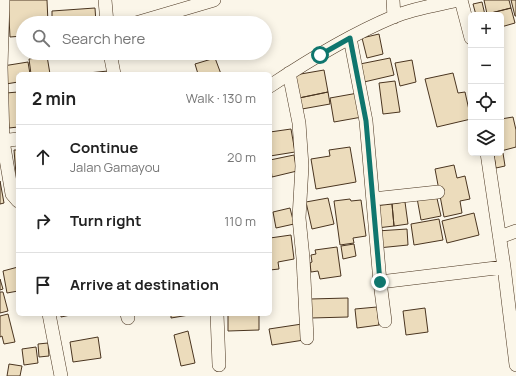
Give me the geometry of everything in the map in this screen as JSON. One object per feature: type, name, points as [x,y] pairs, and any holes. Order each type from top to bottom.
[{"type":"street","points":[[3,0],[1,141],[12,194],[16,199]]},
{"type":"street","points":[[105,0],[106,16]]},
{"type":"street","points":[[160,16],[214,0]]},
{"type":"street","points":[[393,0],[394,17]]},
{"type":"street","points":[[272,85],[289,73],[350,38],[394,17],[422,8],[460,0],[468,28]]},
{"type":"street","points":[[350,38],[366,121],[380,282],[385,321]]},
{"type":"street","points":[[111,60],[114,72]]},
{"type":"street","points":[[289,73],[299,123],[302,166],[299,218],[303,258],[307,338]]},
{"type":"street","points":[[1,141],[16,139]]},
{"type":"street","points":[[487,156],[500,237],[516,365]]},
{"type":"street","points":[[373,198],[438,192]]},
{"type":"street","points":[[500,237],[516,231]]},
{"type":"street","points":[[380,282],[504,267]]},
{"type":"street","points":[[49,316],[61,376]]},
{"type":"street","points":[[217,316],[219,365]]},
{"type":"building","points":[[8,0],[47,0],[48,16],[16,16],[16,37],[10,37]]},
{"type":"building","points":[[484,0],[509,0],[511,8],[495,12],[487,12]]},
{"type":"building","points":[[511,0],[516,0],[516,16],[515,16]]},
{"type":"building","points":[[482,2],[484,12],[475,12],[473,4]]},
{"type":"building","points":[[95,8],[96,16],[52,16],[52,11]]},
{"type":"building","points":[[511,8],[515,23],[504,26],[504,12],[495,12]]},
{"type":"building","points":[[379,34],[383,54],[367,58],[362,38]]},
{"type":"building","points":[[390,58],[394,75],[364,82],[360,64]]},
{"type":"building","points":[[29,60],[48,60],[50,72],[31,72]]},
{"type":"building","points":[[208,60],[216,60],[220,72],[197,72],[195,64]]},
{"type":"building","points":[[412,60],[416,82],[400,86],[395,63]]},
{"type":"building","points":[[28,62],[30,72],[16,72],[16,82],[6,84],[3,66]]},
{"type":"building","points":[[324,70],[328,92],[299,98],[295,75]]},
{"type":"building","points":[[453,73],[458,93],[465,92],[468,106],[468,120],[437,127],[425,79]]},
{"type":"building","points":[[395,81],[400,112],[383,114],[379,83]]},
{"type":"building","points":[[16,92],[16,127],[9,128],[6,93]]},
{"type":"building","points":[[328,92],[330,104],[302,109],[299,98]]},
{"type":"building","points":[[358,93],[362,117],[334,122],[330,98]]},
{"type":"building","points":[[513,117],[516,130],[516,147],[504,150],[504,120],[504,118]]},
{"type":"building","points":[[291,129],[295,152],[272,156],[272,132]]},
{"type":"building","points":[[350,147],[356,182],[316,189],[311,159],[330,156],[329,150]]},
{"type":"building","points":[[14,150],[16,150],[16,174]]},
{"type":"building","points":[[294,155],[297,171],[272,177],[272,160]]},
{"type":"building","points":[[494,156],[503,156],[505,166],[496,168]]},
{"type":"building","points":[[454,165],[457,178],[465,176],[470,199],[460,201],[462,213],[444,217],[435,169]]},
{"type":"building","points":[[0,181],[4,203],[0,204]]},
{"type":"building","points":[[436,194],[441,216],[421,220],[417,198]]},
{"type":"building","points":[[328,198],[334,224],[312,229],[306,202]]},
{"type":"building","points":[[350,199],[351,201],[361,200],[366,236],[353,238],[354,243],[340,245],[334,201]]},
{"type":"building","points":[[405,202],[408,224],[394,226],[392,204]]},
{"type":"building","points":[[392,204],[394,226],[377,228],[374,206]]},
{"type":"building","points":[[290,208],[294,224],[276,228],[273,212]]},
{"type":"building","points":[[474,213],[479,235],[447,243],[442,221]]},
{"type":"building","points":[[439,219],[443,240],[414,245],[411,224]]},
{"type":"building","points":[[407,229],[408,245],[378,248],[377,231]]},
{"type":"building","points":[[291,235],[294,259],[278,262],[279,269],[272,270],[272,238]]},
{"type":"building","points":[[354,244],[356,256],[343,259],[341,246]]},
{"type":"building","points":[[337,247],[341,276],[320,279],[318,271],[311,272],[311,255],[316,254],[315,250]]},
{"type":"building","points":[[16,268],[16,291],[7,293],[3,271]]},
{"type":"building","points":[[0,279],[3,289],[0,290]]},
{"type":"building","points":[[0,292],[3,292],[8,311],[0,313]]},
{"type":"building","points":[[348,298],[348,317],[311,318],[310,299]]},
{"type":"building","points":[[377,307],[379,325],[357,328],[355,309]]},
{"type":"building","points":[[425,308],[428,332],[406,335],[403,311]]},
{"type":"building","points":[[8,314],[15,342],[4,344],[2,336],[0,337],[0,316]]},
{"type":"building","points":[[171,316],[183,316],[171,318]]},
{"type":"building","points":[[228,316],[259,316],[259,330],[228,331]]},
{"type":"building","points":[[302,324],[304,340],[272,345],[269,329]]},
{"type":"building","points":[[188,331],[195,363],[181,366],[174,335]]},
{"type":"building","points":[[98,337],[101,358],[73,362],[70,342]]},
{"type":"building","points":[[48,343],[49,356],[39,357],[38,344]]},
{"type":"building","points":[[36,347],[38,363],[24,365],[22,349]]},
{"type":"building","points":[[9,364],[22,366],[20,376],[7,376]]},
{"type":"route","points":[[320,55],[350,38],[366,121],[380,282]]}]
